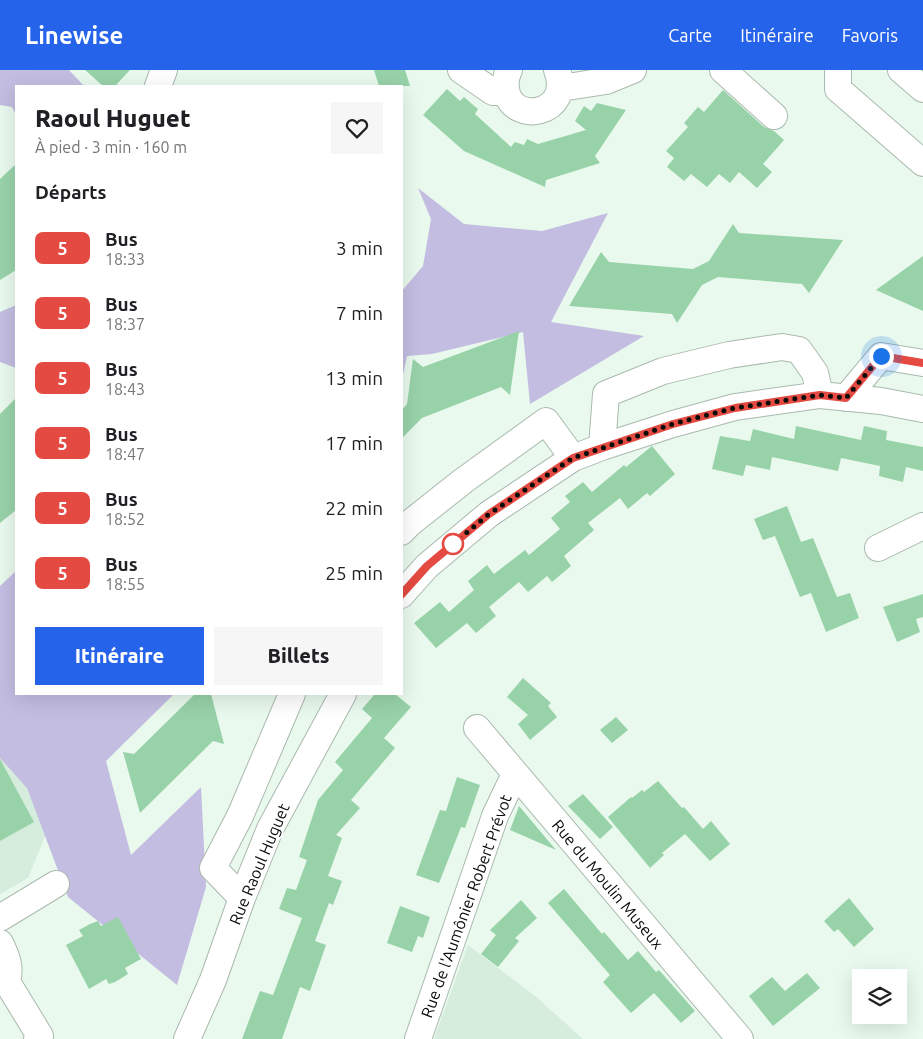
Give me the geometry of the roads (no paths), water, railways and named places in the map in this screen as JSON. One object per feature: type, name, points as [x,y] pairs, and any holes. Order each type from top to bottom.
[{"type":"street","points":[[158,85],[164,70]]},
{"type":"street","points":[[461,70],[493,92],[507,80],[514,104],[520,109],[529,112],[537,112],[553,104],[558,96],[559,79],[606,81],[634,70]]},
{"type":"street","points":[[723,70],[774,116]]},
{"type":"street","points":[[838,70],[838,89],[923,163]]},
{"type":"street","points":[[901,70],[923,89]]},
{"type":"street","points":[[602,447],[606,394],[663,371],[729,355],[782,347],[799,350],[815,373],[820,395]]},
{"type":"street","points":[[846,398],[881,356],[923,363]]},
{"type":"street","points":[[403,593],[427,566],[489,514],[573,458],[602,447],[673,424],[735,408],[820,395],[881,401],[923,409]]},
{"type":"street","points":[[403,530],[410,522],[462,481],[546,421],[573,458]]},
{"type":"street","points":[[878,548],[923,526]]},
{"type":"street","points":[[242,898],[213,868],[240,816],[292,695]]},
{"type":"street","name":"Rue Raoul Huguet","points":[[187,1039],[213,980],[242,898],[270,829],[342,695]]},
{"type":"street","name":"Rue du Moulin Museux","points":[[477,728],[740,1039]]},
{"type":"street","name":"Rue de l'Aumônier Robert Prévot","points":[[418,1039],[495,816],[515,774]]},
{"type":"street","points":[[0,918],[56,884]]},
{"type":"street","points":[[0,943],[8,959],[10,973],[4,984],[40,1036],[38,1039]]}]
